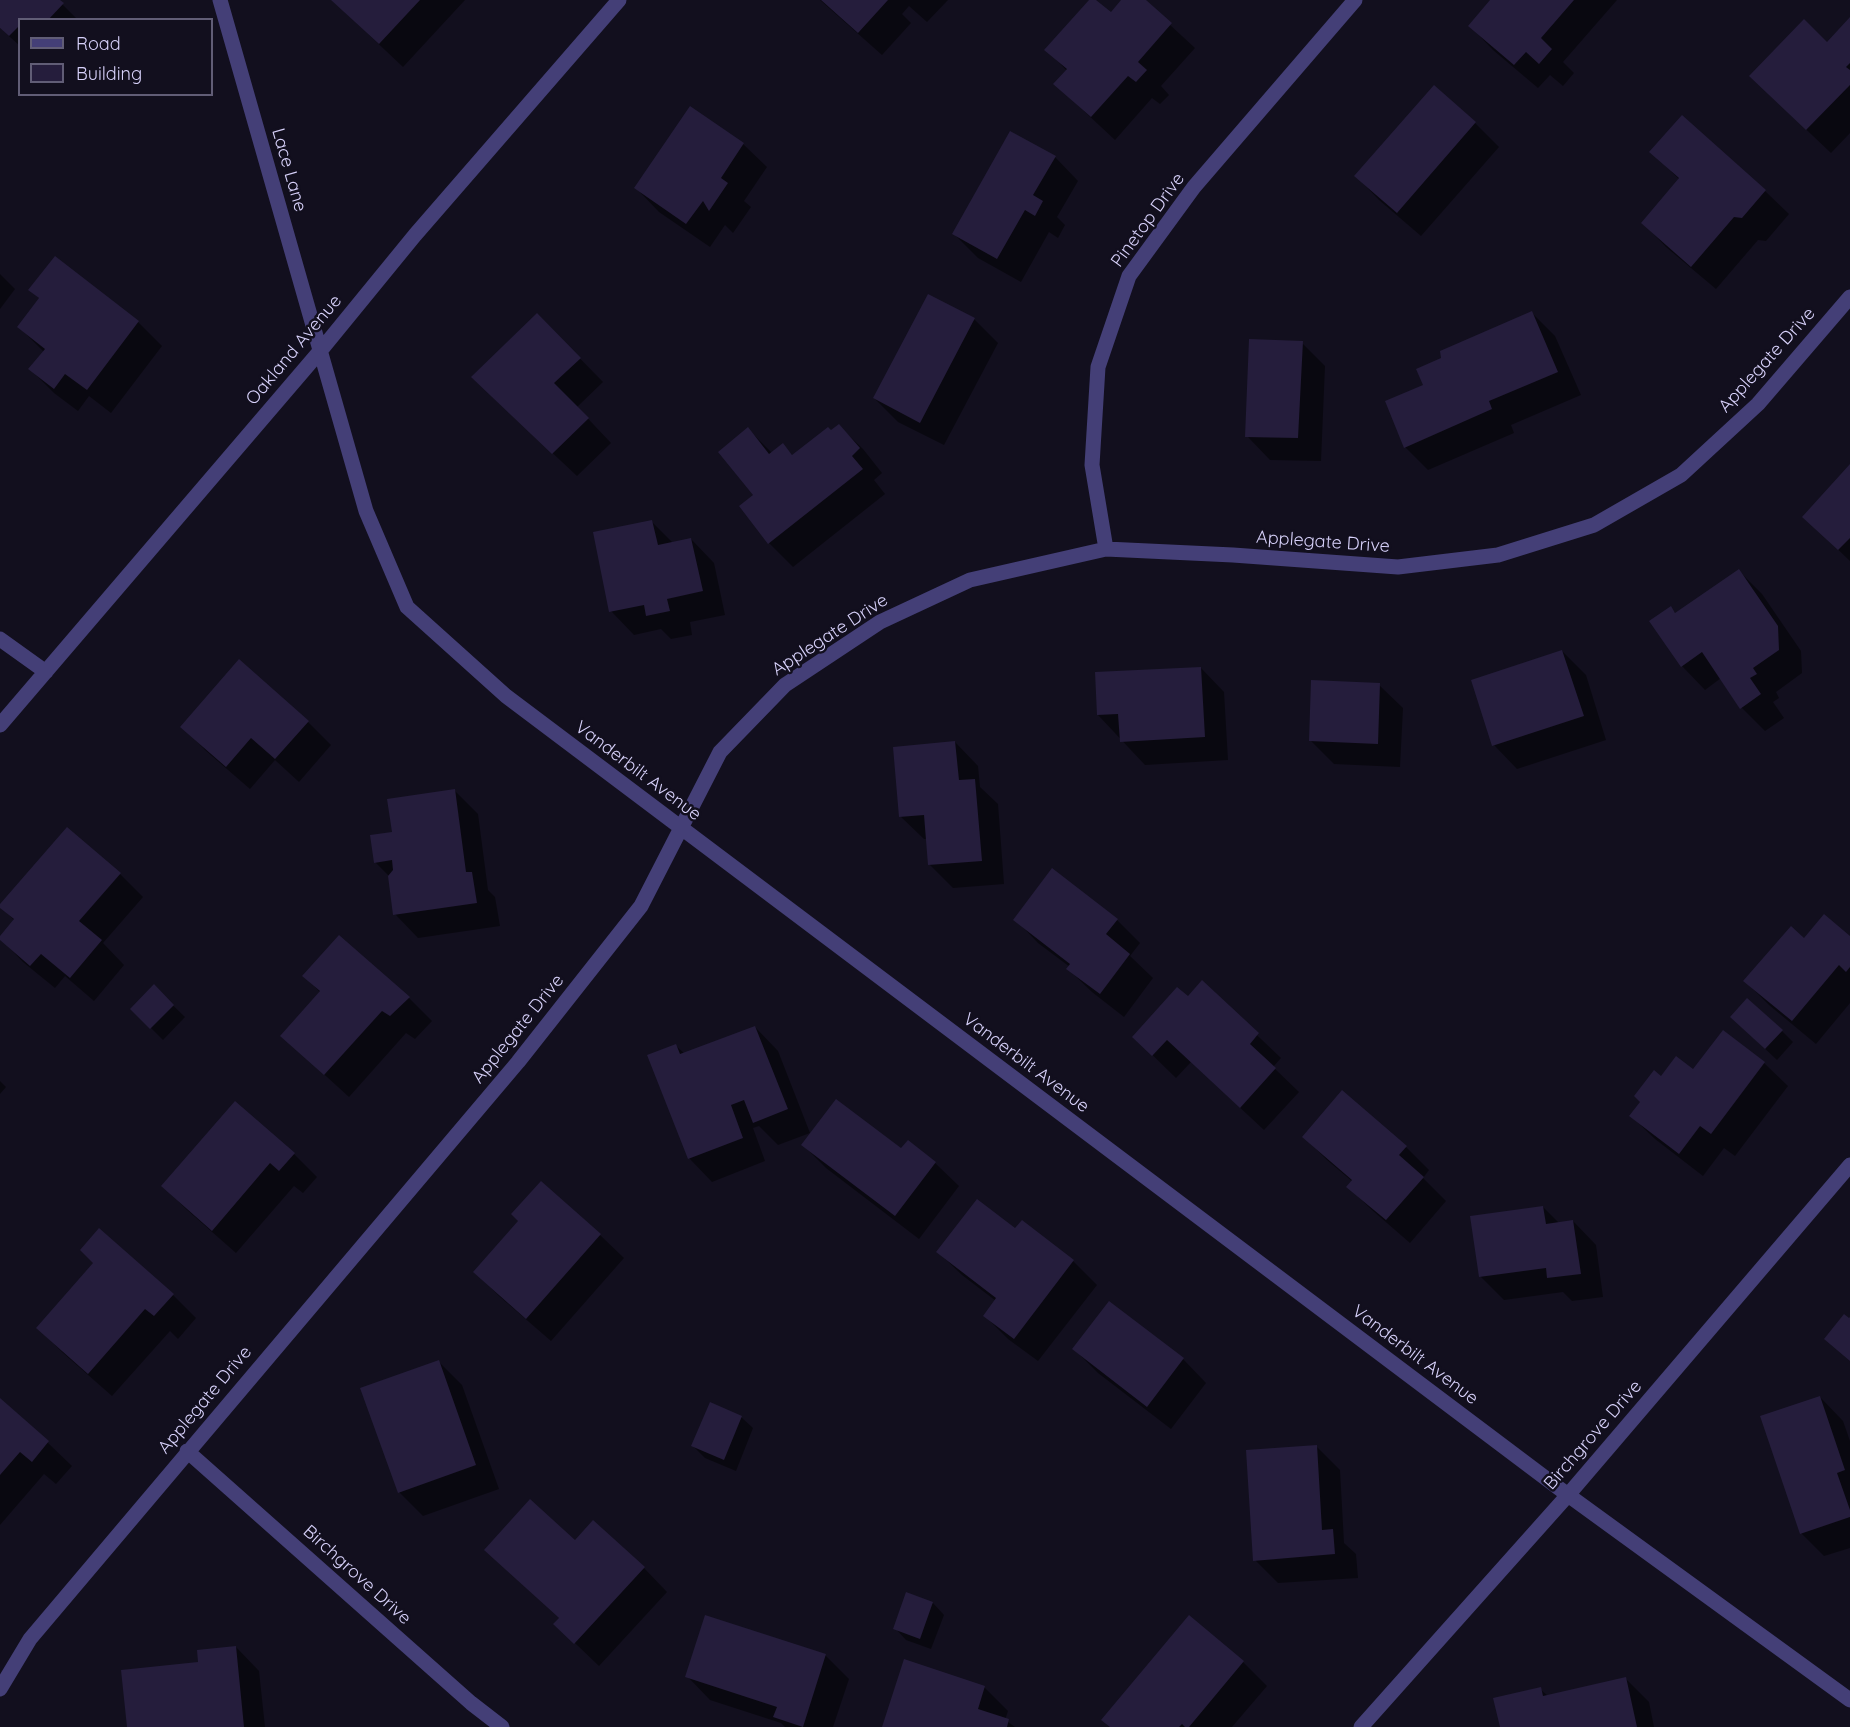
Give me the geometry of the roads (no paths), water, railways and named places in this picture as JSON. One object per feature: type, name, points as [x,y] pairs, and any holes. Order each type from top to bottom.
[{"type":"street","name":"Lace Lane","points":[[220,0],[321,350]]},
{"type":"street","name":"Oakland Avenue","points":[[0,725],[619,0]]},
{"type":"street","name":"Pinetop Drive","points":[[1106,549],[1092,465],[1098,367],[1129,276],[1194,188],[1355,0]]},
{"type":"street","name":"Applegate Drive","points":[[0,1689],[30,1639],[518,1062],[641,906],[720,752],[785,685],[880,622],[970,580],[1106,549],[1233,555],[1398,567],[1498,555],[1594,525],[1681,475],[1758,404],[1850,297]]},
{"type":"street","name":"Vanderbilt Avenue","points":[[321,350],[366,511],[407,607],[506,696],[1568,1495],[1850,1700]]},
{"type":"street","points":[[0,639],[46,672]]},
{"type":"street","name":"Birchgrove Drive","points":[[1361,1727],[1568,1495],[1850,1165]]},
{"type":"street","name":"Birchgrove Drive","points":[[188,1451],[471,1703],[502,1727]]}]
